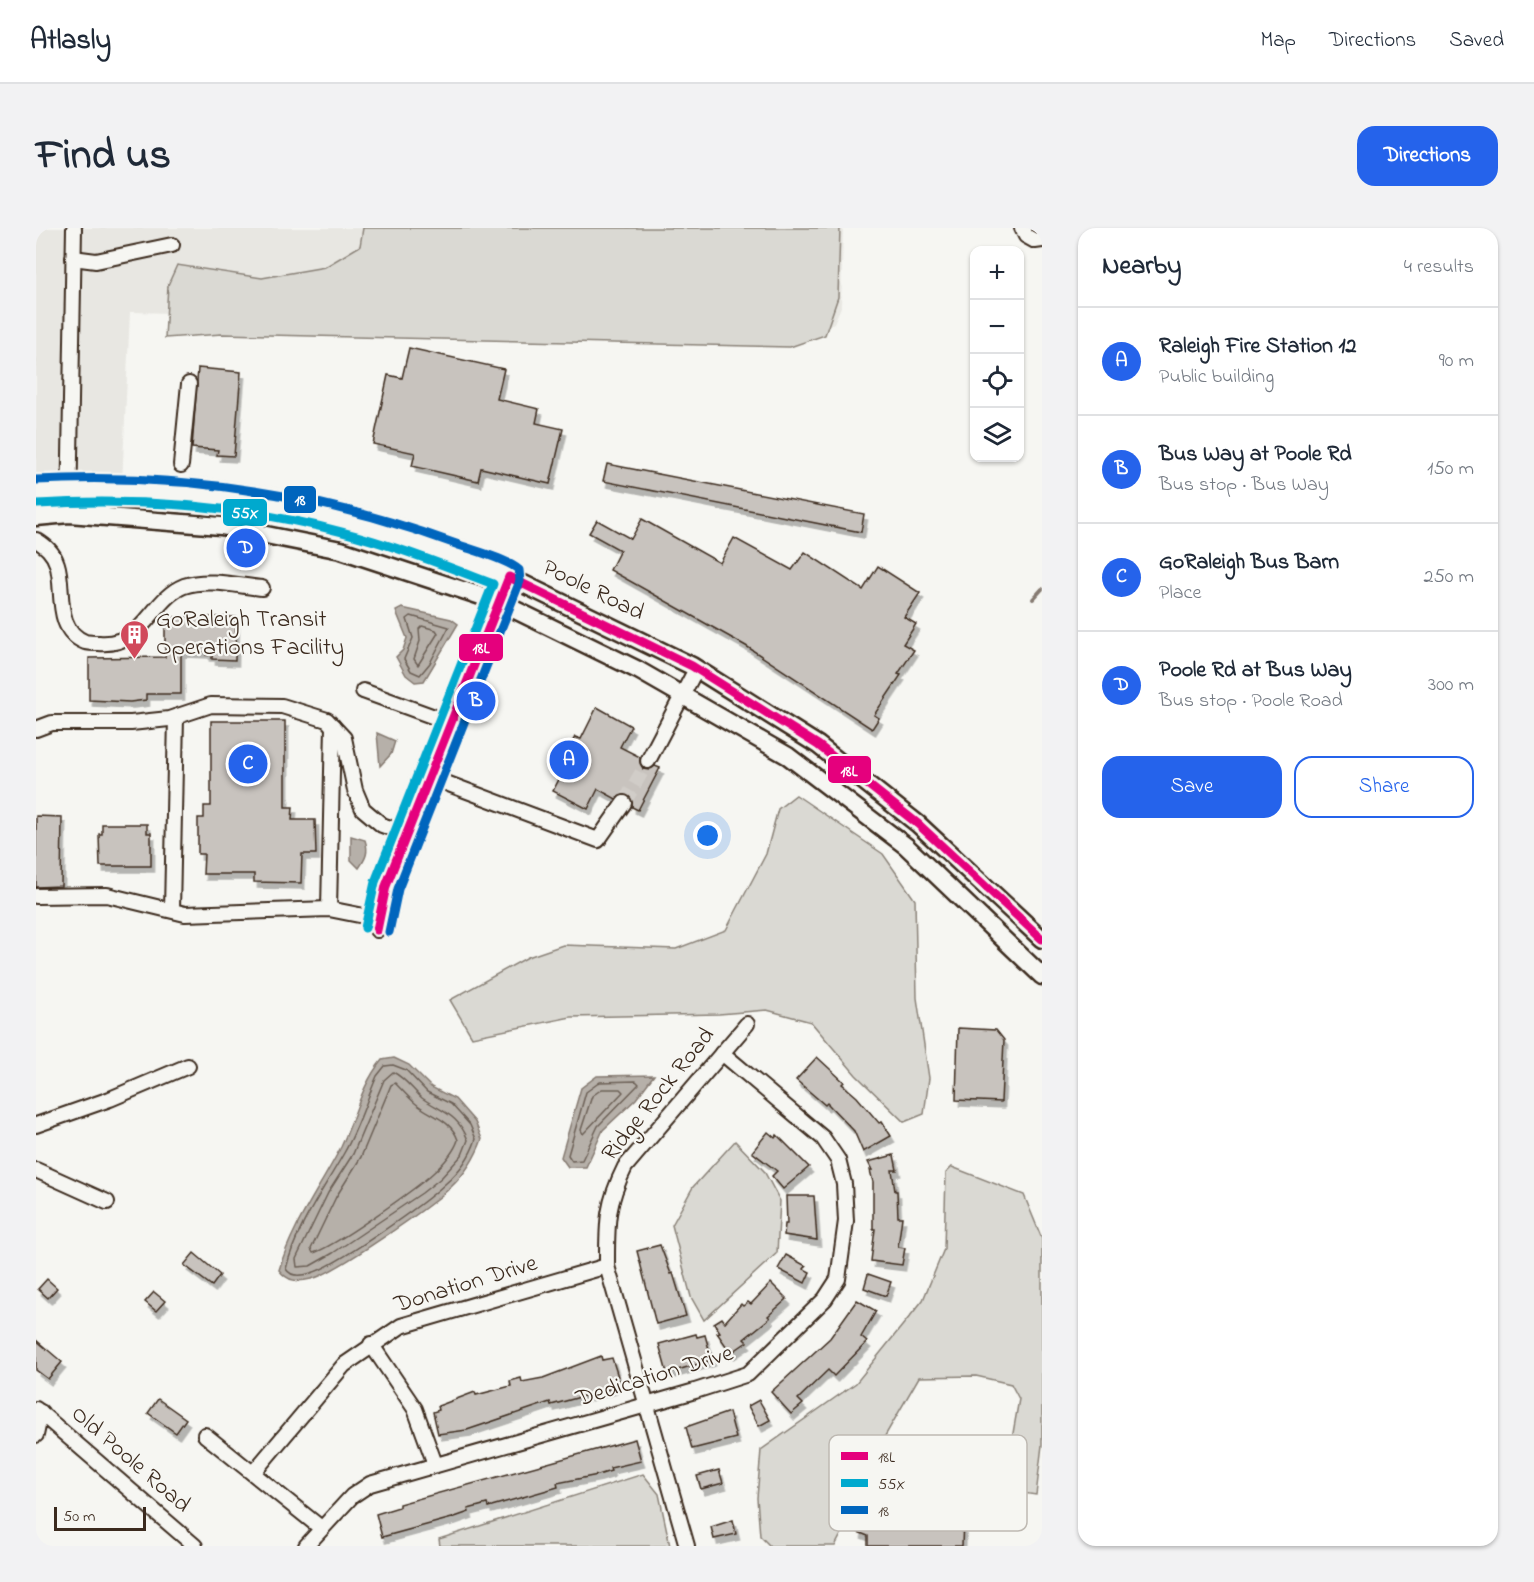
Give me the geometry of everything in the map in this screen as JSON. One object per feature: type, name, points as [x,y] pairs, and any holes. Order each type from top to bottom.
[{"type":"main road","name":"Poole Road","points":[[36,492],[69,489],[230,500],[344,520],[509,577],[696,669],[819,745],[918,824],[1042,939]]},
{"type":"main road","points":[[36,517],[69,514],[221,526],[341,550],[499,602],[638,670],[788,756],[906,846],[1042,976]]},
{"type":"main road","points":[[906,846],[918,824]]},
{"type":"street","points":[[69,514],[74,228]]},
{"type":"street","points":[[1022,228],[1026,236],[1035,241],[1042,240]]},
{"type":"street","points":[[73,258],[96,261],[172,245]]},
{"type":"street","points":[[181,465],[189,384]]},
{"type":"street","points":[[36,540],[48,548],[57,564],[59,600],[72,632],[86,642],[109,644],[127,638],[184,586],[209,583],[262,588]]},
{"type":"street","points":[[36,896],[107,895],[185,914],[329,909],[378,925],[386,886],[509,577]]},
{"type":"street","points":[[648,761],[696,669]]},
{"type":"street","points":[[363,691],[451,723]]},
{"type":"street","points":[[36,729],[52,723],[131,723],[176,717],[211,705],[282,706],[327,720],[333,726],[344,738],[355,790],[363,809],[382,825],[407,834]]},
{"type":"street","points":[[172,910],[176,717]]},
{"type":"street","points":[[329,909],[333,726]]},
{"type":"street","points":[[430,777],[598,840],[624,803]]},
{"type":"street","name":"Ridge Rock Road","points":[[687,1546],[607,1266],[607,1220],[612,1194],[625,1167],[747,1024]]},
{"type":"street","name":"Dedication Drive","points":[[306,1546],[352,1496],[370,1484],[748,1374],[825,1299],[837,1279],[846,1221],[844,1184],[838,1160],[823,1138],[722,1053]]},
{"type":"street","points":[[36,1125],[110,1099],[188,1066]]},
{"type":"street","points":[[36,1170],[107,1202]]},
{"type":"street","name":"Donation Drive","points":[[253,1473],[344,1365],[371,1344],[401,1326],[607,1266]]},
{"type":"street","points":[[371,1344],[415,1409],[435,1464]]},
{"type":"street","points":[[36,1435],[38,1411]]},
{"type":"street","name":"Old Poole Road","points":[[38,1411],[195,1546]]},
{"type":"street","points":[[205,1435],[321,1528]]},
{"type":"shaded area","points":[[36,228],[843,228],[841,307],[834,323],[822,328],[130,312],[122,484],[36,482]]},
{"type":"shaded area","points":[[363,228],[840,228],[838,297],[825,335],[790,347],[222,334],[165,338],[168,285],[177,265],[262,278],[325,267],[360,246]]},
{"type":"shaded area","points":[[796,795],[883,854],[915,900],[917,998],[929,1078],[924,1114],[904,1122],[856,1075],[811,1022],[767,1010],[719,1014],[571,1017],[472,1037],[450,1000],[528,957],[563,945],[676,949],[726,930],[766,854],[778,809]]},
{"type":"shaded area","points":[[735,1141],[764,1171],[780,1201],[777,1253],[704,1320],[691,1297],[672,1225],[693,1187]]},
{"type":"shaded area","points":[[952,1167],[1024,1195],[1042,1239],[1042,1445],[1036,1495],[1027,1494],[1027,1435],[1013,1435],[1019,1399],[1011,1384],[976,1376],[919,1377],[886,1435],[829,1435],[829,1531],[843,1531],[835,1546],[770,1546],[760,1536],[757,1498],[761,1450],[856,1383],[923,1300],[944,1249],[946,1173]]},
{"type":"shaded area","points":[[643,1474],[659,1494],[670,1546],[440,1546],[439,1539]]},
{"type":"water","points":[[402,608],[451,619],[458,624],[424,681],[415,682],[406,675],[396,657],[403,650],[407,638],[396,611]]},
{"type":"water","points":[[377,733],[395,741],[391,754],[380,766]]},
{"type":"water","points":[[351,836],[365,840],[367,848],[359,868],[351,860]]},
{"type":"water","points":[[394,1058],[409,1065],[431,1087],[455,1099],[475,1122],[482,1139],[473,1160],[450,1188],[382,1238],[323,1274],[306,1280],[290,1279],[279,1270],[291,1238],[341,1147],[369,1080],[382,1060]]},
{"type":"water","points":[[654,1075],[636,1099],[603,1130],[586,1167],[568,1167],[561,1157],[581,1088],[597,1076]]},
{"type":"building","points":[[409,348],[504,369],[497,399],[539,409],[536,423],[563,429],[550,484],[481,468],[478,481],[412,466],[415,453],[373,444],[388,375],[402,378]]},
{"type":"building","points":[[198,368],[241,372],[234,456],[217,455],[218,450],[192,448]]},
{"type":"building","points":[[607,464],[864,514],[861,532],[603,481]]},
{"type":"building","points":[[642,519],[720,563],[734,538],[792,570],[805,552],[863,590],[878,566],[920,593],[904,617],[916,624],[903,644],[914,650],[898,674],[901,675],[874,715],[879,718],[872,729],[746,646],[610,570],[620,550],[589,533],[597,520],[631,539]]},
{"type":"building","name":"GoRaleigh Transit Operations Facility","points":[[165,617],[236,617],[235,660],[212,659],[212,655],[206,655],[206,652],[181,651],[181,694],[146,694],[146,700],[130,702],[89,700],[89,658],[165,657]]},
{"type":"building","points":[[597,707],[631,726],[620,747],[640,757],[643,769],[649,770],[655,766],[660,768],[638,810],[632,807],[632,799],[625,794],[616,799],[598,789],[588,809],[553,791],[569,760],[564,757],[575,737],[581,739]]},
{"type":"building","points":[[211,721],[285,721],[285,807],[293,807],[292,820],[315,820],[316,854],[302,854],[301,883],[254,882],[254,874],[203,874],[204,854],[198,854],[198,818],[204,818],[204,806],[211,806]]},
{"type":"building","points":[[36,816],[62,817],[61,886],[36,887]]},
{"type":"building","points":[[102,824],[147,824],[147,833],[151,833],[151,866],[100,866],[99,834],[102,834]]},
{"type":"building","points":[[958,1028],[996,1030],[1004,1040],[1001,1102],[956,1100]]},
{"type":"building","points":[[817,1057],[844,1082],[842,1084],[857,1097],[879,1123],[882,1122],[891,1136],[863,1152],[854,1131],[827,1103],[825,1105],[796,1080]]},
{"type":"building","points":[[768,1132],[775,1138],[777,1135],[809,1167],[783,1189],[772,1176],[777,1171],[752,1152]]},
{"type":"building","points":[[894,1155],[897,1170],[892,1170],[895,1191],[897,1191],[898,1217],[902,1217],[898,1247],[905,1248],[902,1265],[871,1261],[875,1229],[873,1229],[873,1182],[870,1170],[872,1170],[868,1162]]},
{"type":"building","points":[[786,1196],[814,1196],[817,1240],[784,1235],[785,1224],[787,1224]]},
{"type":"building","points":[[660,1245],[671,1274],[673,1273],[686,1316],[656,1324],[637,1251]]},
{"type":"building","points":[[194,1253],[220,1275],[212,1286],[184,1265]]},
{"type":"building","points":[[786,1255],[806,1266],[804,1269],[810,1272],[805,1283],[778,1269]]},
{"type":"building","points":[[868,1274],[891,1282],[886,1296],[864,1288]]},
{"type":"building","points":[[47,1279],[57,1288],[48,1298],[38,1289]]},
{"type":"building","points":[[771,1283],[787,1299],[768,1316],[770,1318],[744,1339],[747,1342],[731,1353],[717,1333],[720,1332],[714,1323],[722,1318],[725,1322],[741,1304],[743,1306],[748,1302],[751,1304]]},
{"type":"building","points":[[154,1292],[165,1301],[156,1311],[145,1302]]},
{"type":"building","points":[[857,1300],[876,1311],[861,1337],[867,1342],[834,1376],[828,1370],[798,1399],[803,1404],[791,1414],[771,1392],[830,1338]]},
{"type":"building","points":[[696,1334],[697,1337],[705,1335],[712,1360],[667,1373],[659,1344]]},
{"type":"building","points":[[36,1340],[62,1362],[48,1379],[36,1370]]},
{"type":"building","points":[[601,1356],[602,1360],[612,1358],[620,1383],[612,1385],[613,1388],[551,1405],[550,1402],[467,1430],[438,1434],[433,1412],[439,1410],[438,1406],[475,1392],[476,1395],[511,1386],[510,1381],[521,1378],[522,1382],[543,1378]]},
{"type":"building","points":[[158,1399],[186,1419],[176,1433],[148,1413]]},
{"type":"building","points":[[759,1400],[770,1420],[759,1426],[748,1406]]},
{"type":"building","points":[[729,1412],[736,1438],[692,1449],[686,1427]]},
{"type":"building","points":[[635,1439],[641,1461],[610,1468],[611,1471],[598,1475],[557,1483],[558,1487],[488,1507],[487,1504],[468,1509],[469,1512],[452,1518],[382,1537],[376,1514],[399,1507],[399,1504]]},
{"type":"building","points":[[719,1470],[723,1483],[701,1489],[697,1476]]},
{"type":"building","points":[[733,1520],[736,1534],[714,1539],[711,1527]]},
{"type":"building","points":[[963,1531],[962,1546],[868,1546],[868,1536],[858,1532]]},
{"type":"waterway","points":[[1033,599],[1042,589]]},
{"type":"tunnel","points":[[624,803],[648,761]]},
{"type":"transit line","name":"18","points":[[36,480],[90,478],[143,480],[249,490],[354,512],[405,527],[498,559],[519,570],[520,581],[398,889],[389,932]]},
{"type":"transit line","name":"55X","points":[[37,504],[152,503],[267,516],[361,537],[493,584],[375,882],[365,928]]},
{"type":"transit line","name":"18L","points":[[377,930],[386,886],[509,577],[692,666],[818,745],[918,824],[1042,939]]},
{"type":"place","name":"Poole Rd at Bus Way","points":[[246,548]]},
{"type":"place","name":"GoRaleigh Transit Operations Facility","points":[[135,660]]},
{"type":"place","name":"Bus Way at Poole Rd","points":[[476,701]]},
{"type":"place","name":"Raleigh Fire Station 12","points":[[569,760]]},
{"type":"place","name":"GoRaleigh Bus Barn","points":[[248,764]]}]
